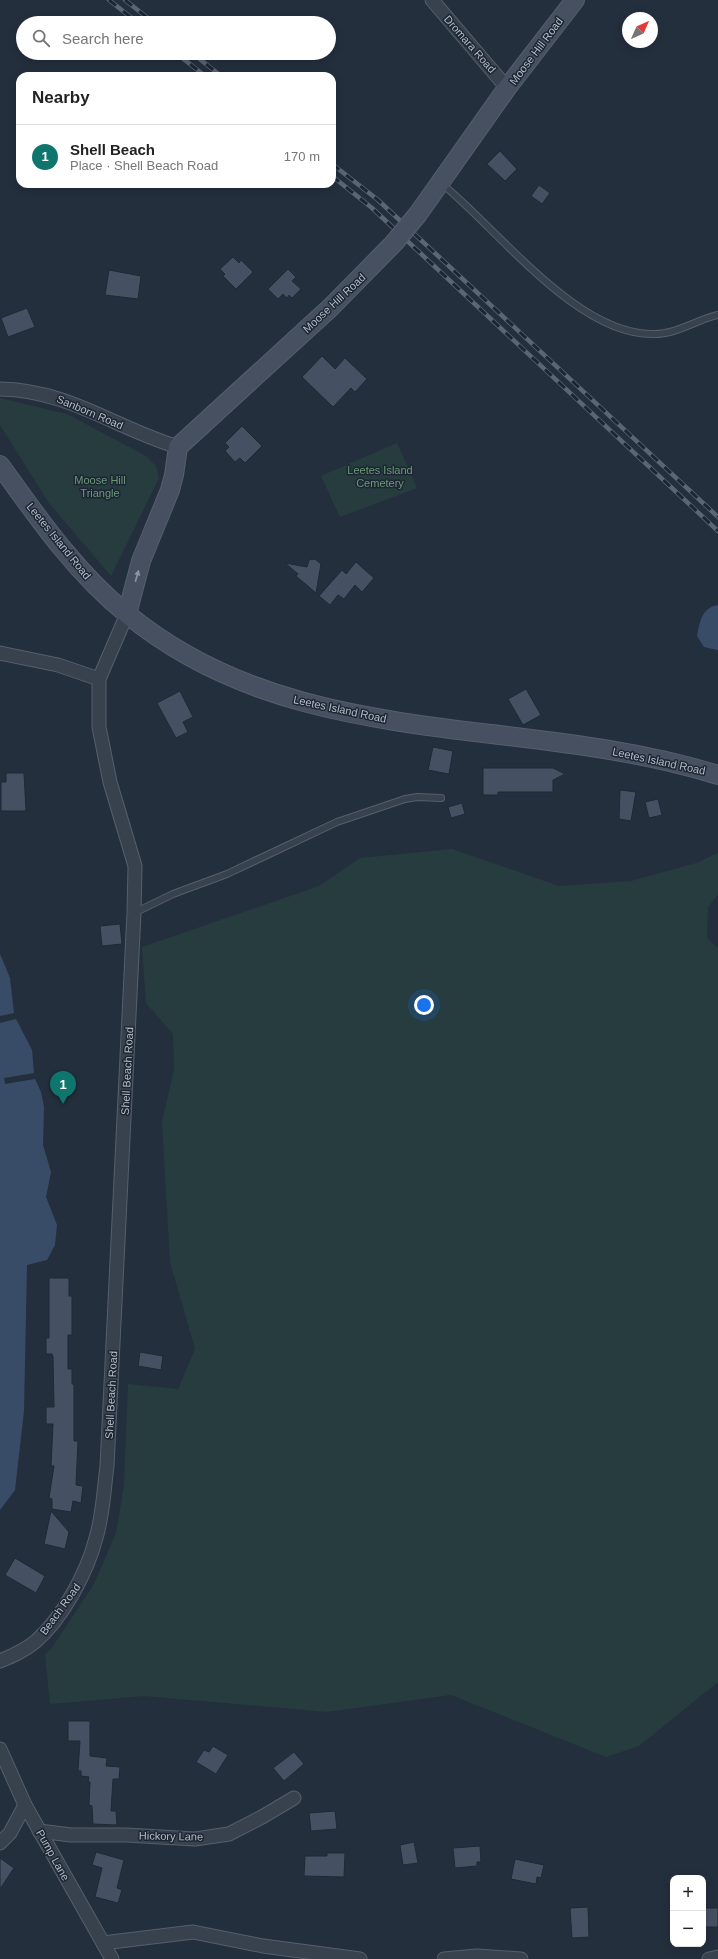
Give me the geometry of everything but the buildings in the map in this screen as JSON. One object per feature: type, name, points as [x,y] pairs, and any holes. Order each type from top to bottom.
[{"type":"main road","name":"Moose Hill Road","points":[[178,447],[330,308],[394,243],[418,214],[507,88],[575,0]]},
{"type":"main road","points":[[127,614],[141,561],[170,490],[178,447]]},
{"type":"main road","name":"Leetes Island Road","points":[[0,464],[76,564],[102,592],[127,614],[155,635],[210,668],[262,690],[317,706],[358,715],[644,756],[718,775]]},
{"type":"street","name":"Dromara Road","points":[[432,0],[507,88]]},
{"type":"street","name":"Sanborn Road","points":[[0,389],[28,391],[59,398],[138,434],[178,447]]},
{"type":"street","name":"Shell Beach Road","points":[[97,1537],[107,1466],[135,866],[110,782],[99,727],[99,679],[127,614]]},
{"type":"street","points":[[0,653],[58,665],[99,679]]},
{"type":"street","name":"Beach Road","points":[[0,1661],[18,1654],[34,1643],[48,1629],[82,1578],[97,1537]]},
{"type":"street","name":"Pump Lane","points":[[0,1749],[24,1805],[112,1959]]},
{"type":"street","name":"Hickory Lane","points":[[39,1831],[71,1835],[126,1835],[195,1839],[229,1834],[262,1818],[294,1798]]},
{"type":"street","points":[[0,1844],[10,1833],[24,1805]]},
{"type":"street","points":[[102,1943],[194,1932],[263,1946],[360,1959]]},
{"type":"street","points":[[444,1959],[477,1956],[521,1959]]},
{"type":"street","points":[[709,1959],[718,1957]]},
{"type":"lane","points":[[440,183],[469,207],[527,265],[561,293],[593,316],[630,330],[654,334],[673,332],[718,315]]},
{"type":"lane","points":[[134,913],[173,894],[227,874],[337,822],[404,799],[417,797],[441,798]]},
{"type":"green space","name":"Moose Hill Triangle","points":[[0,398],[67,414],[146,456],[156,466],[159,478],[111,576],[49,503],[0,425]]},
{"type":"green space","name":"Leetes Island Cemetery","points":[[397,443],[417,488],[340,517],[321,476]]},
{"type":"green space","points":[[452,849],[559,886],[631,881],[696,863],[718,853],[718,895],[708,907],[707,938],[718,948],[718,1682],[639,1746],[606,1757],[451,1695],[327,1712],[144,1696],[50,1704],[45,1655],[53,1646],[94,1584],[116,1533],[124,1485],[128,1384],[178,1389],[195,1349],[170,1262],[162,1122],[174,1069],[173,1034],[146,1003],[142,947],[319,886],[360,858]]},
{"type":"water","points":[[718,605],[717,650],[704,647],[697,636],[702,616],[708,609]]},
{"type":"water","points":[[0,954],[10,978],[14,1013],[0,1016]]},
{"type":"water","points":[[16,1019],[32,1050],[34,1073],[4,1078],[5,1084],[35,1079],[41,1092],[44,1107],[43,1145],[51,1172],[46,1197],[57,1225],[55,1245],[47,1260],[27,1265],[24,1411],[15,1490],[0,1510],[0,1023]]},
{"type":"railway","points":[[109,0],[129,16]]},
{"type":"railway","points":[[125,0],[145,16]]},
{"type":"railway","points":[[185,60],[200,72]]},
{"type":"railway","points":[[201,60],[216,72]]},
{"type":"railway","points":[[336,167],[378,200],[718,517]]},
{"type":"railway","points":[[336,179],[372,208],[718,531]]},
{"type":"place","name":"Shell Beach","points":[[63,1104]]}]
